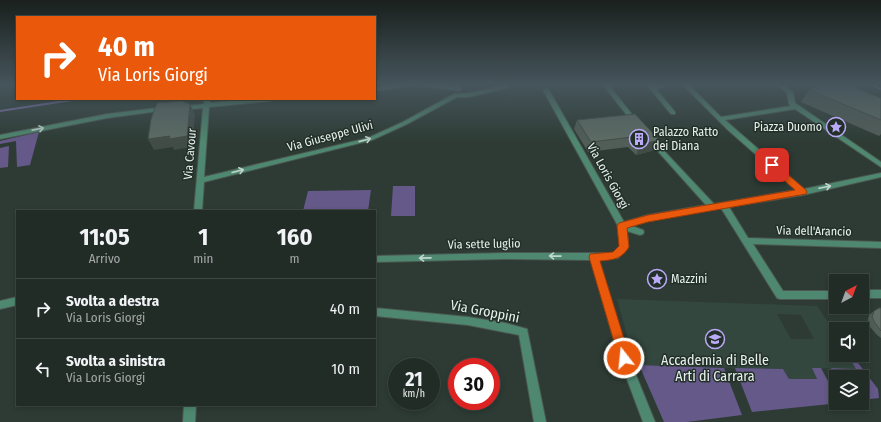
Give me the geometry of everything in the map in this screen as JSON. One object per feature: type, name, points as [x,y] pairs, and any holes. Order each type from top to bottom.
[{"type":"street","points":[[0,137],[107,116],[195,104]]},
{"type":"street","name":"Via Cavour","points":[[198,210],[207,104]]},
{"type":"street","name":"Via Giuseppe Ulivi","points":[[200,180],[370,139],[405,123],[435,104]]},
{"type":"street","name":"Via Loris Giorgi","points":[[554,104],[622,226],[624,247],[615,256],[594,257]]},
{"type":"street","points":[[621,104],[641,129],[712,207]]},
{"type":"street","points":[[665,104],[673,113]]},
{"type":"street","points":[[705,104],[803,192]]},
{"type":"street","points":[[792,104],[881,165]]},
{"type":"street","points":[[720,119],[796,107]]},
{"type":"street","points":[[622,226],[648,218],[803,192],[881,176]]},
{"type":"street","points":[[724,206],[780,295],[829,295]]},
{"type":"street","points":[[622,226],[640,232]]},
{"type":"street","name":"Via dell'Arancio","points":[[746,241],[881,245]]},
{"type":"street","name":"Via sette luglio","points":[[376,259],[504,256],[594,257]]},
{"type":"street","points":[[594,257],[624,358],[649,422]]},
{"type":"street","points":[[869,294],[881,294]]},
{"type":"street","points":[[0,305],[16,301]]},
{"type":"street","name":"Via Groppini","points":[[376,312],[449,318],[506,327],[523,332],[540,422]]},
{"type":"street","points":[[189,422],[190,406]]},
{"type":"shaded area","points":[[39,132],[30,165],[17,167],[16,141],[0,144],[0,141]]},
{"type":"shaded area","points":[[9,146],[8,167],[0,168],[0,148]]},
{"type":"shaded area","points":[[393,186],[415,186],[415,216],[391,216]]},
{"type":"shaded area","points":[[371,190],[368,210],[303,210],[308,191]]},
{"type":"shaded area","name":"Accademia di Belle Arti di Carrara","points":[[617,299],[817,306],[829,324],[829,362],[852,362],[857,369],[812,368],[817,379],[789,379],[783,369],[639,365],[629,343]],"holes":[[[777,314],[801,315],[814,339],[791,339]]]},
{"type":"shaded area","points":[[852,362],[857,362],[863,370],[832,370],[831,368],[856,369]]},
{"type":"shaded area","points":[[639,365],[724,368],[742,415],[687,422],[664,422]]},
{"type":"shaded area","points":[[735,368],[783,369],[789,379],[817,379],[812,368],[821,368],[829,383],[829,404],[752,412]]},
{"type":"shaded area","points":[[869,377],[878,389],[879,398],[869,399]]},
{"type":"building","points":[[157,104],[190,104],[187,136],[169,139],[170,136],[148,139],[151,119]]},
{"type":"building","points":[[842,104],[881,104],[881,120]]},
{"type":"building","points":[[635,114],[659,140],[639,145],[632,137],[591,142],[577,120]]},
{"type":"building","points":[[881,308],[881,331],[872,317],[874,311]]},
{"type":"waterway","points":[[0,111],[48,104]]},
{"type":"place","name":"Piazza Duomo","points":[[836,127]]},
{"type":"place","name":"Palazzo Ratto dei Diana","points":[[639,139]]},
{"type":"place","name":"Mazzini","points":[[657,279]]},
{"type":"place","name":"Accademia di Belle Arti di Carrara","points":[[715,339]]},
{"type":"route","points":[[624,358],[594,257],[615,256],[624,247],[622,226],[648,218],[803,192],[772,165]]}]
